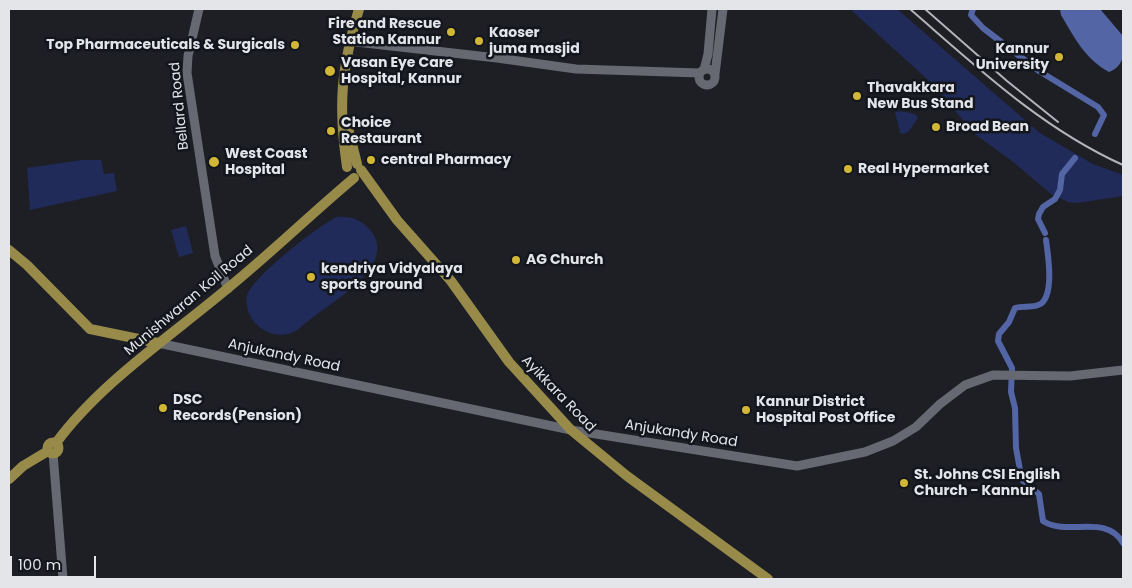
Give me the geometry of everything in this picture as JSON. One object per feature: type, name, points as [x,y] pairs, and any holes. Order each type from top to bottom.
[{"type":"main road","points":[[353,174],[347,123],[347,105],[353,42],[359,9]]},
{"type":"main road","points":[[353,174],[346,155],[341,87],[353,42],[365,9]]},
{"type":"main road","name":"Munishwaran Koil Road","points":[[51,452],[49,444],[56,443],[71,423],[158,343],[228,289],[353,174]]},
{"type":"main road","name":"Ayikkara Road","points":[[353,174],[371,184],[415,242],[450,281],[509,362],[571,430],[627,476],[768,579]]},
{"type":"main road","points":[[9,250],[27,264],[85,326],[108,335],[158,343]]},
{"type":"main road","points":[[9,479],[23,466],[51,452]]},
{"type":"street","name":"Bellard Road","points":[[198,9],[188,56],[188,73],[215,256],[228,289]]},
{"type":"street","points":[[712,9],[708,54],[701,75],[707,86],[715,80],[723,9]]},
{"type":"street","points":[[353,42],[576,69],[701,75],[709,69],[715,74]]},
{"type":"street","name":"Anjukandy Road","points":[[158,343],[571,430],[797,466],[865,452],[893,440],[916,427],[940,404],[964,386],[980,378],[1006,375],[1070,376],[1123,370]]},
{"type":"street","points":[[51,452],[63,579]]},
{"type":"shaded area","points":[[850,9],[897,9],[1040,133],[1093,164],[1123,175],[1123,196],[1077,203],[1068,202],[1051,194],[1012,161],[976,135],[927,79]]},
{"type":"shaded area","points":[[1060,9],[1100,9],[1123,36],[1122,58],[1118,66],[1109,72],[1093,61],[1076,39],[1061,15]]},
{"type":"shaded area","points":[[901,111],[915,114],[918,118],[909,131],[904,134],[900,133],[895,112]]},
{"type":"shaded area","points":[[82,160],[101,160],[104,174],[114,173],[117,191],[30,210],[27,168]]},
{"type":"shaded area","name":"kendriya Vidyalaya sports ground","points":[[337,217],[347,217],[356,220],[364,224],[371,231],[377,244],[376,256],[370,269],[348,292],[294,332],[282,335],[274,334],[259,327],[249,313],[247,305],[247,296],[251,288],[287,252]]},
{"type":"shaded area","points":[[186,226],[193,253],[179,257],[171,230]]},
{"type":"waterway","points":[[973,9],[971,15],[983,28],[1039,71],[1098,107],[1104,115],[1095,134]]},
{"type":"waterway","points":[[1045,233],[1038,219],[1039,214],[1043,207],[1055,199],[1060,190],[1062,174],[1075,158]]},
{"type":"waterway","points":[[1046,240],[1049,273],[1046,297],[1039,305],[1015,308],[1009,322],[999,334],[998,341],[1012,368],[1011,392],[1015,408],[1016,448],[1020,470],[1023,481],[1039,494],[1043,521],[1064,527],[1097,527],[1107,529],[1116,534],[1123,543]]},
{"type":"railway","points":[[910,9],[985,74],[1037,115],[1093,150],[1123,165]]},
{"type":"railway","points":[[925,9],[1007,81],[1058,122]]},
{"type":"place","name":"Fire and Rescue Station Kannur","points":[[451,32]]},
{"type":"place","name":"Kaoser juma masjid","points":[[479,41]]},
{"type":"place","name":"Top Pharmaceuticals & Surgicals","points":[[295,45]]},
{"type":"place","name":"Kannur University","points":[[1059,57]]},
{"type":"place","name":"Vasan Eye Care Hospital, Kannur","points":[[330,71]]},
{"type":"place","name":"Thavakkara New Bus Stand","points":[[857,96]]},
{"type":"place","name":"Broad Bean","points":[[936,127]]},
{"type":"place","name":"Choice Restaurant","points":[[331,131]]},
{"type":"place","name":"central Pharmacy","points":[[371,160]]},
{"type":"place","name":"West Coast Hospital","points":[[214,162]]},
{"type":"place","name":"Real Hypermarket","points":[[848,169]]},
{"type":"place","name":"AG Church","points":[[516,260]]},
{"type":"place","name":"kendriya Vidyalaya sports ground","points":[[311,277]]},
{"type":"place","name":"DSC Records(Pension)","points":[[163,408]]},
{"type":"place","name":"Kannur District Hospital Post Office","points":[[746,410]]},
{"type":"place","name":"St. Johns CSI English Church - Kannur","points":[[904,483]]}]
